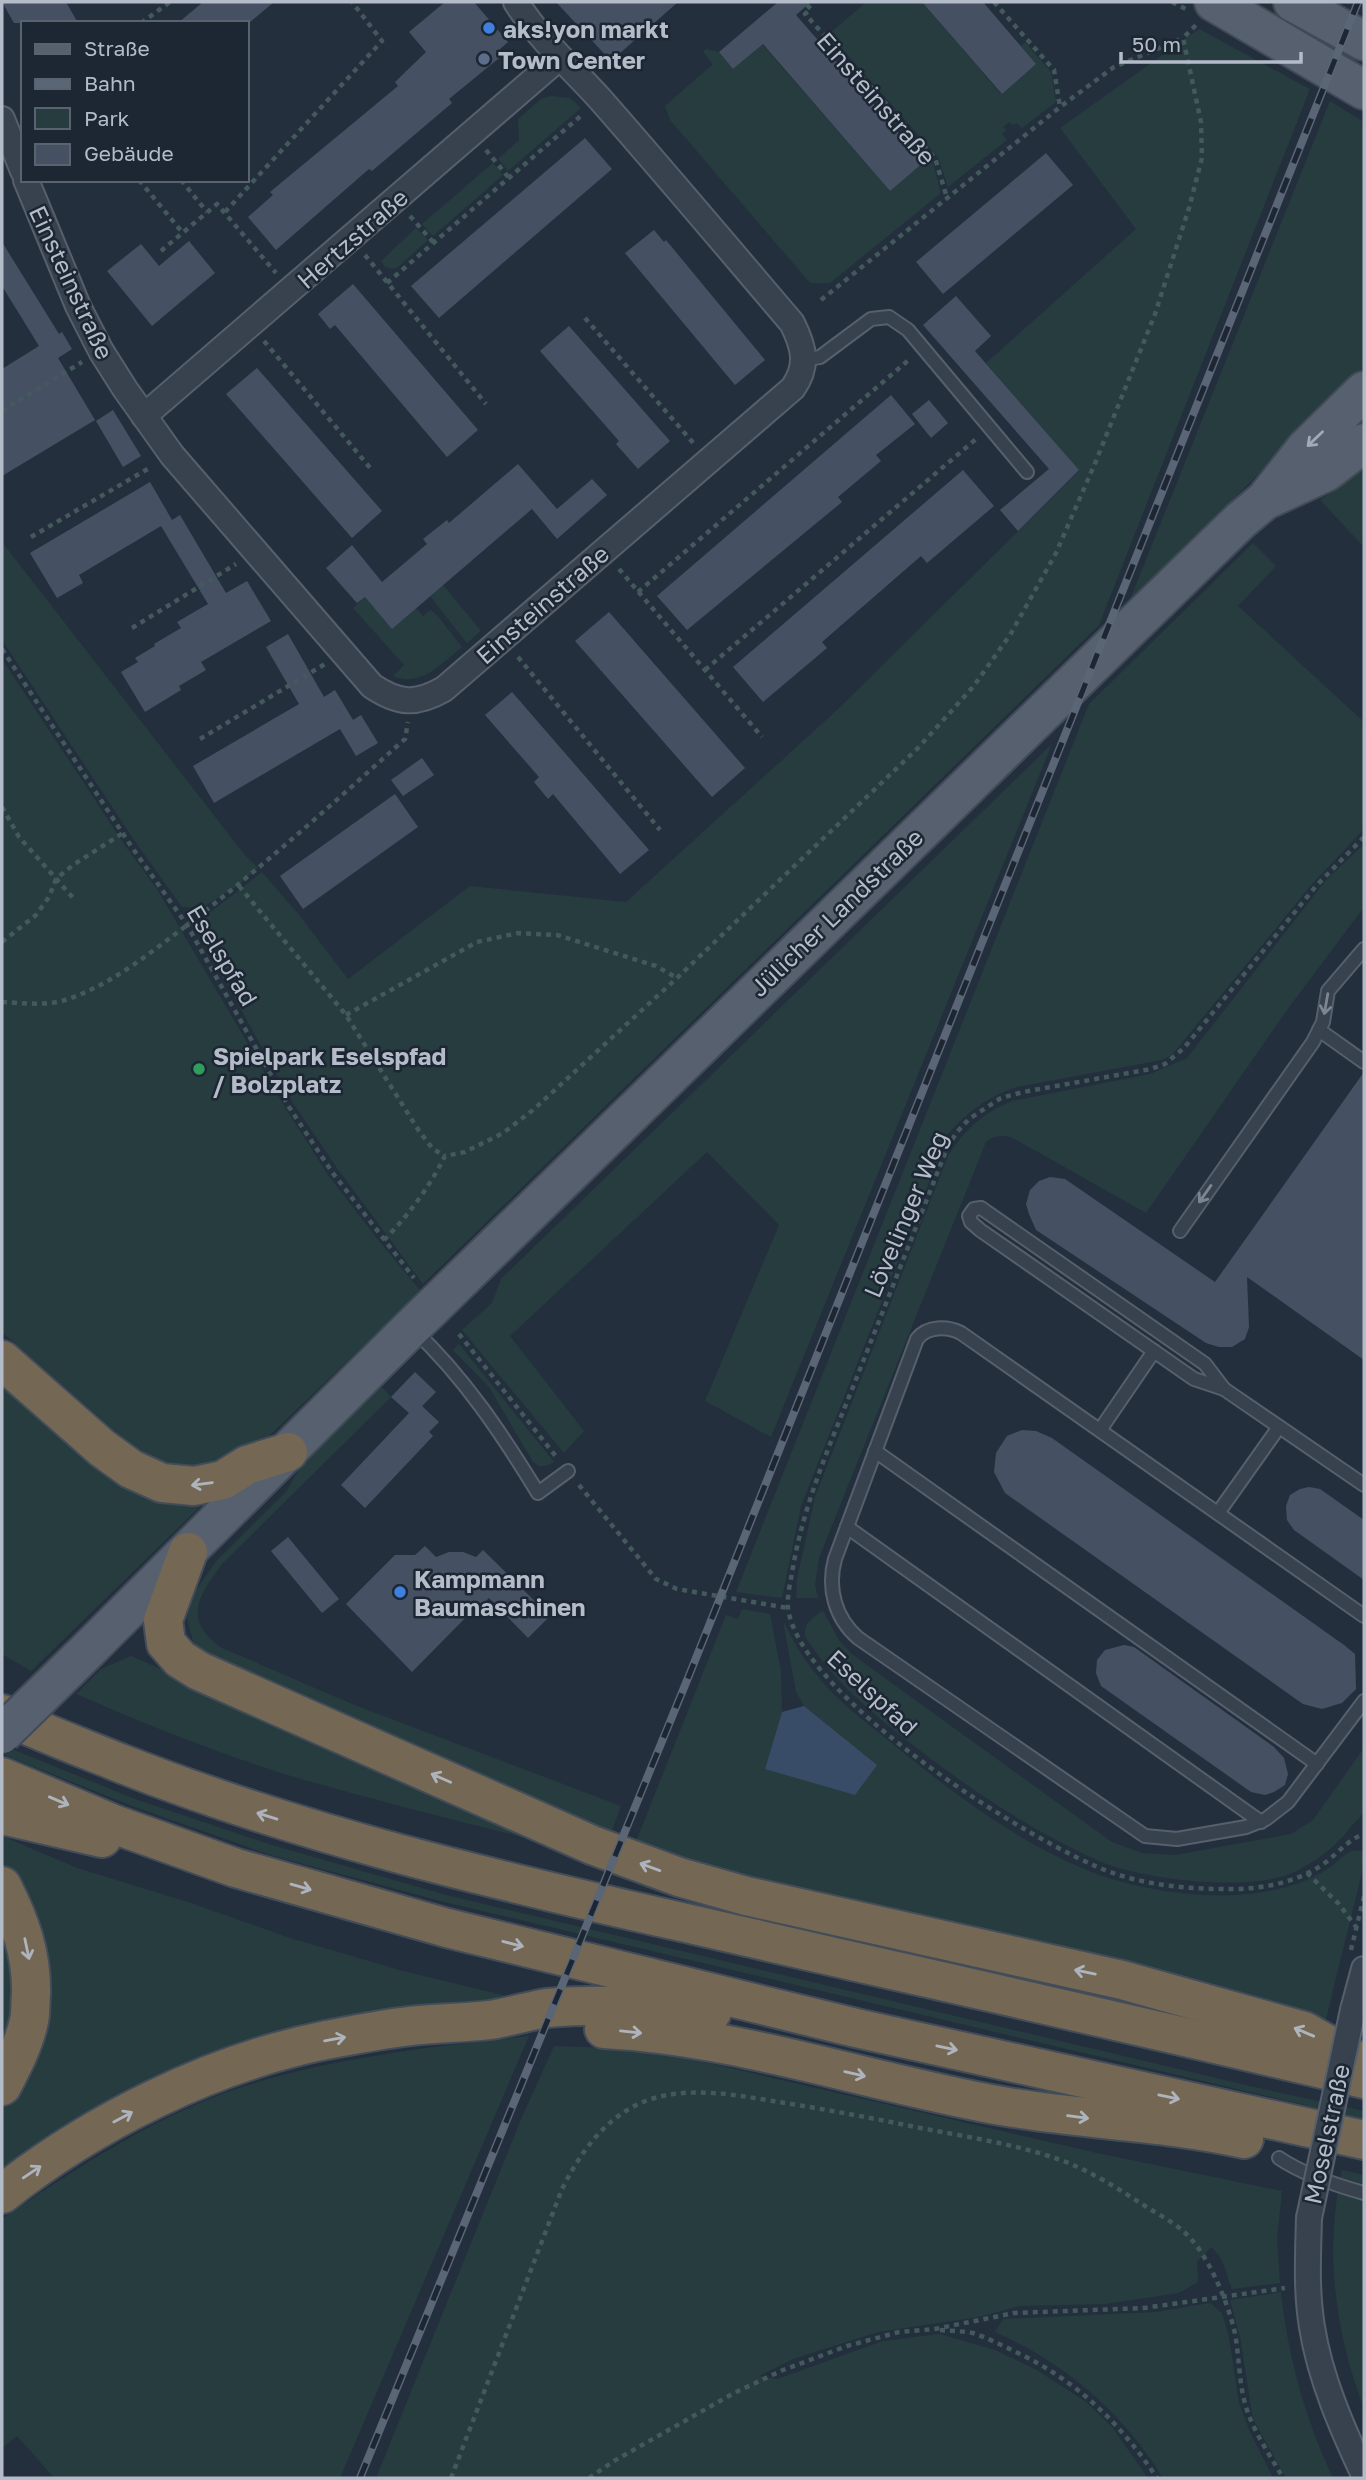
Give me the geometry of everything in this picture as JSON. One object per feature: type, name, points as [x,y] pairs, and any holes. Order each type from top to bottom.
[{"type":"highway","points":[[2,1360],[102,1448],[131,1469],[162,1483],[194,1486],[223,1480],[247,1465],[288,1452]]},
{"type":"highway","points":[[188,1552],[163,1620],[166,1643],[180,1659],[199,1671],[592,1845],[679,1877],[746,1896],[1122,1980],[1304,2031],[1364,2065]]},
{"type":"highway","points":[[2,1687],[66,1716],[242,1781],[368,1823],[654,1896],[892,1950],[976,1989]]},
{"type":"highway","points":[[2,1714],[34,1729],[258,1814],[388,1852],[554,1894],[1364,2079]]},
{"type":"highway","points":[[2,1777],[116,1825],[236,1868],[447,1928],[856,2028],[1364,2140]]},
{"type":"highway","points":[[2,1815],[85,1835],[166,1844]]},
{"type":"highway","points":[[2,1886],[17,1916],[28,1949],[31,1984],[30,2020],[17,2057],[2,2086]]},
{"type":"highway","points":[[2,2194],[64,2151],[119,2118],[178,2089],[244,2064],[324,2041],[407,2026],[490,2020],[546,2008],[619,2005],[856,2028]]},
{"type":"highway","points":[[490,2020],[686,2038],[995,2105],[1072,2117],[1220,2133],[1364,2165]]},
{"type":"main road","points":[[1293,2],[1364,41]]},
{"type":"main road","points":[[1207,9],[1364,90]]},
{"type":"main road","name":"Jülicher Landstraße","points":[[2,1734],[411,1328],[1058,696],[1265,500],[1306,448],[1364,391]]},
{"type":"main road","name":"Jülicher Landstraße","points":[[1265,500],[1326,472],[1364,443]]},
{"type":"street","points":[[516,2],[559,58],[600,99],[792,323],[802,342],[804,360]]},
{"type":"street","name":"Hertzstraße","points":[[144,416],[559,58]]},
{"type":"street","points":[[2,119],[21,166]]},
{"type":"street","name":"Einsteinstraße","points":[[27,182],[78,306],[101,351],[172,455],[372,686],[386,695],[411,701],[428,698],[444,689],[720,452],[793,388],[802,376],[804,360]]},
{"type":"street","name":"Moselstraße","points":[[1364,1969],[1308,2218],[1307,2275],[1312,2328],[1323,2371],[1364,2475]]},
{"type":"lane","points":[[804,360],[820,357],[871,319],[889,317],[908,330],[1027,472]]},
{"type":"lane","points":[[1180,1231],[1319,1030],[1328,991],[1364,949]]},
{"type":"lane","points":[[1319,1030],[1364,1062]]},
{"type":"lane","points":[[1224,1389],[1205,1364],[990,1213],[981,1208],[971,1212],[969,1219],[979,1230],[1194,1379],[1224,1389],[1364,1485]]},
{"type":"lane","points":[[411,1328],[483,1408],[538,1493],[568,1471]]},
{"type":"lane","points":[[1364,1616],[953,1329],[933,1329],[922,1333],[917,1339],[832,1569],[831,1584],[839,1614],[858,1638],[1145,1836],[1177,1839],[1261,1822],[1288,1802],[1364,1701]]},
{"type":"lane","points":[[1100,1430],[1154,1351]]},
{"type":"lane","points":[[1218,1513],[1279,1427]]},
{"type":"lane","points":[[875,1451],[1317,1764]]},
{"type":"lane","points":[[847,1527],[1261,1822]]},
{"type":"lane","points":[[1279,2158],[1292,2166],[1364,2193]]},
{"type":"path","points":[[144,21],[170,2]]},
{"type":"path","points":[[225,212],[382,41],[352,2]]},
{"type":"path","points":[[994,2],[1054,70],[1060,107]]},
{"type":"path","name":"Einsteinstraße","points":[[807,5],[811,9],[805,14],[935,158],[947,198]]},
{"type":"path","points":[[821,300],[1060,107],[1114,67],[1183,38],[1207,9]]},
{"type":"path","points":[[239,886],[346,1015],[433,1149],[445,1156],[465,1152],[503,1133],[533,1110],[677,978],[918,748],[973,687],[1010,635],[1056,553],[1155,314],[1202,158],[1201,122],[1183,38]]},
{"type":"path","points":[[387,283],[587,110]]},
{"type":"path","points":[[483,146],[509,178]]},
{"type":"path","points":[[141,182],[182,232]]},
{"type":"path","points":[[183,182],[207,212]]},
{"type":"path","points":[[161,251],[218,204],[281,279]]},
{"type":"path","points":[[407,212],[434,243]]},
{"type":"path","name":"Hertzstraße","points":[[362,251],[486,404]]},
{"type":"path","points":[[585,318],[699,449]]},
{"type":"path","points":[[261,338],[371,470]]},
{"type":"path","points":[[638,592],[922,348]]},
{"type":"path","name":"Einsteinstraße","points":[[2,411],[89,358]]},
{"type":"path","points":[[705,670],[989,428]]},
{"type":"path","points":[[31,537],[157,463]]},
{"type":"path","points":[[132,628],[241,561]]},
{"type":"path","name":"Einsteinstraße","points":[[614,564],[762,737]]},
{"type":"path","name":"Eselspfad","points":[[2,649],[123,834],[187,925],[289,1107],[332,1172],[414,1278]]},
{"type":"path","name":"Einsteinstraße","points":[[513,651],[660,830]]},
{"type":"path","points":[[200,739],[329,662]]},
{"type":"path","points":[[2,1002],[63,1001],[133,966],[239,886],[405,739],[408,717]]},
{"type":"path","points":[[2,807],[19,838],[75,900]]},
{"type":"path","points":[[2,942],[36,915],[49,897],[56,879],[73,865],[123,834]]},
{"type":"path","name":"Lövelinger Weg","points":[[788,1608],[794,1559],[816,1480],[947,1148],[957,1132],[983,1108],[1002,1098],[1165,1064],[1184,1048],[1316,886],[1364,837]]},
{"type":"path","points":[[346,1015],[477,942],[518,933],[557,935],[656,966],[677,978]]},
{"type":"path","points":[[384,1240],[398,1226],[438,1171],[445,1156]]},
{"type":"path","points":[[459,1334],[656,1579],[677,1589],[788,1608]]},
{"type":"path","name":"Eselspfad","points":[[788,1608],[794,1630],[811,1657],[855,1706],[923,1762],[987,1807],[1080,1860],[1149,1882],[1227,1890],[1266,1886],[1307,1873],[1325,1863],[1350,1841],[1364,1834]]},
{"type":"path","points":[[1307,1873],[1339,1905],[1356,1927],[1364,1896]]},
{"type":"path","points":[[451,2478],[562,2189],[577,2161],[591,2141],[625,2111],[649,2100],[673,2094],[699,2092],[829,2110],[986,2141],[1055,2158],[1103,2180],[1181,2229],[1202,2253],[1223,2297],[1234,2330],[1248,2414],[1283,2478]]},
{"type":"path","points":[[589,2478],[734,2393],[783,2370],[847,2346],[899,2332],[935,2329],[1014,2313],[1144,2308],[1289,2287]]},
{"type":"path","points":[[935,2329],[972,2333],[1038,2362],[1067,2381],[1112,2420],[1157,2478]]},
{"type":"green space","points":[[866,2],[922,2],[1001,94],[1036,64],[1021,46],[1025,42],[1051,72],[1056,102],[1022,128],[1017,123],[1013,125],[1009,122],[1003,127],[1006,130],[1002,134],[1007,140],[948,187],[938,157],[829,34]]},
{"type":"green space","points":[[1199,29],[1310,89],[1099,625],[423,1284],[337,1168],[293,1103],[194,925],[262,872],[348,979],[470,886],[626,902],[836,711],[1079,471],[986,363],[1136,229],[1060,128]]},
{"type":"green space","points":[[762,44],[890,191],[924,162],[932,160],[941,193],[830,283],[810,283],[670,120],[665,106],[713,64],[703,52],[706,49],[719,52],[733,69]]},
{"type":"green space","points":[[551,96],[570,98],[581,108],[508,171],[498,159],[519,140],[518,119],[541,99]]},
{"type":"green space","points":[[1330,101],[1364,122],[1364,370],[1129,602]]},
{"type":"green space","points":[[493,163],[503,175],[433,236],[422,224]]},
{"type":"green space","points":[[416,228],[428,240],[398,267],[385,267],[381,261]]},
{"type":"green space","points":[[1364,470],[1364,547],[1320,500]]},
{"type":"green space","points":[[2,542],[244,854],[258,868],[238,886],[201,908],[182,907],[134,840],[2,640]]},
{"type":"green space","points":[[1253,543],[1276,566],[1238,606],[1364,722],[1364,829],[1313,883],[1172,1055],[1162,1060],[1017,1087],[979,1106],[948,1134],[801,1506],[782,1598],[736,1592],[1089,704]]},
{"type":"green space","points":[[443,585],[481,631],[467,643],[430,596]]},
{"type":"green space","points":[[365,597],[392,628],[416,608],[423,616],[430,610],[462,647],[422,676],[403,679],[393,676],[404,665],[353,608]]},
{"type":"green space","points":[[2,659],[126,847],[157,889],[286,1109],[328,1175],[421,1291],[250,1454],[216,1468],[161,1465],[132,1446],[2,1332]]},
{"type":"green space","points":[[1052,744],[771,1437],[705,1401],[779,1225],[707,1152],[510,1336],[584,1431],[564,1453],[462,1330],[492,1303],[501,1279]]},
{"type":"green space","points":[[1364,844],[1364,907],[1287,1010],[1146,1213],[1013,1138],[999,1136],[986,1142],[819,1558],[815,1585],[818,1598],[796,1598],[797,1579],[815,1497],[948,1156],[954,1147],[983,1117],[1012,1101],[1150,1074],[1187,1058],[1326,880]]},
{"type":"green space","points":[[459,1344],[554,1462],[543,1466],[533,1462],[489,1387],[453,1350]]},
{"type":"green space","points":[[2,1377],[211,1496],[31,1671],[2,1654]]},
{"type":"green space","points":[[382,1387],[391,1397],[222,1564],[201,1597],[198,1616],[201,1626],[220,1647],[352,1704],[621,1806],[611,1833],[212,1661],[194,1645],[187,1618],[194,1593],[217,1560],[286,1492],[303,1462]]},
{"type":"green space","points":[[742,1609],[770,1614],[781,1672],[782,1712],[765,1769],[876,1765],[804,1706],[796,1692],[783,1621],[803,1656],[824,1684],[932,1776],[1011,1831],[1068,1862],[1097,1874],[1132,1885],[1171,1892],[1249,1894],[1280,1889],[1300,1882],[1320,1874],[1349,1852],[1364,1852],[1364,1864],[1326,2019],[1119,1961],[699,1866],[635,1844],[726,1615],[738,1619]]},
{"type":"green space","points":[[823,1611],[840,1642],[853,1655],[1112,1842],[1142,1853],[1175,1855],[1291,1834],[1313,1820],[1364,1748],[1363,1812],[1324,1854],[1292,1873],[1273,1879],[1223,1883],[1196,1881],[1142,1874],[1099,1861],[1043,1833],[990,1801],[858,1700],[830,1670],[806,1637],[808,1623]]},
{"type":"green space","points":[[131,1656],[587,1853],[294,1777],[239,1759],[76,1694],[101,1669]]},
{"type":"green space","points":[[2,1745],[135,1799],[272,1845],[446,1895],[1364,2111],[1364,2119],[444,1902],[270,1855],[132,1806],[2,1754]]},
{"type":"green space","points":[[2,1836],[77,1868],[188,1902],[287,1937],[403,1971],[532,2002],[441,2004],[377,2011],[2,2173],[2,2100],[31,2039],[2,1874]]},
{"type":"green space","points":[[2,1915],[11,1938],[14,2009],[2,2052]]},
{"type":"green space","points":[[529,2036],[340,2478],[54,2478],[17,2436],[2,2448],[2,2219],[84,2165],[141,2132],[170,2116],[230,2091],[340,2062]]},
{"type":"green space","points":[[554,2046],[648,2049],[1097,2153],[1282,2191],[1277,2239],[1280,2283],[1232,2289],[1222,2261],[1211,2247],[1197,2262],[1198,2282],[1179,2293],[1105,2304],[1020,2306],[979,2317],[878,2332],[793,2359],[759,2376],[777,2379],[883,2341],[940,2334],[995,2350],[1037,2370],[1086,2402],[1112,2427],[1148,2478],[376,2478],[522,2117]]},
{"type":"green space","points":[[1342,2170],[1364,2175],[1364,2408],[1346,2351],[1335,2291],[1334,2230]]},
{"type":"green space","points":[[1281,2292],[1299,2387],[1333,2478],[1286,2478],[1253,2419],[1240,2337],[1230,2300]]},
{"type":"green space","points":[[1210,2303],[1222,2313],[1229,2337],[1239,2403],[1273,2478],[1163,2478],[1130,2432],[1091,2392],[1046,2359],[995,2332],[1003,2319],[1156,2312]]},
{"type":"water","points":[[804,1706],[877,1765],[855,1795],[765,1769],[782,1712]]},
{"type":"building","points":[[2,2],[66,2],[77,21],[21,21],[14,23]]},
{"type":"building","points":[[203,2],[274,2],[249,23],[180,21]]},
{"type":"building","points":[[445,2],[474,2],[508,42],[500,49],[504,54],[449,99],[452,103],[372,171],[369,169],[276,250],[248,217],[273,195],[270,192],[398,86],[395,82],[426,52],[409,32]]},
{"type":"building","points":[[556,2],[678,2],[611,61]]},
{"type":"building","points":[[778,2],[811,2],[796,15],[924,162],[890,191],[763,44],[733,69],[719,52]]},
{"type":"building","points":[[922,2],[983,2],[1036,64],[1002,94]]},
{"type":"building","points":[[585,138],[612,169],[439,318],[411,286]]},
{"type":"building","points":[[1046,153],[1073,185],[943,294],[916,262]]},
{"type":"building","points":[[654,230],[664,242],[666,240],[765,360],[735,385],[625,253]]},
{"type":"building","points":[[189,241],[215,273],[152,326],[107,271],[141,244],[159,266]]},
{"type":"building","points":[[2,242],[59,334],[62,332],[72,349],[58,358],[95,420],[2,476],[2,369],[39,346],[2,286]]},
{"type":"building","points":[[353,284],[478,430],[447,457],[335,325],[330,329],[318,314]]},
{"type":"building","points":[[956,296],[991,336],[975,351],[1079,470],[1018,531],[1000,510],[1049,469],[923,325]]},
{"type":"building","points":[[569,326],[670,441],[638,469],[616,444],[619,441],[540,351]]},
{"type":"building","points":[[257,368],[382,511],[352,538],[226,394]]},
{"type":"building","points":[[891,395],[915,424],[876,455],[881,461],[838,497],[842,502],[687,630],[657,596]]},
{"type":"building","points":[[929,400],[948,423],[931,438],[912,414]]},
{"type":"building","points":[[113,410],[141,456],[123,467],[96,421]]},
{"type":"building","points":[[518,464],[557,509],[592,479],[607,495],[557,539],[532,509],[392,629],[365,597],[357,603],[326,568],[352,545],[382,582],[427,544],[423,539],[447,520],[449,523]]},
{"type":"building","points":[[963,470],[994,506],[927,563],[921,556],[822,642],[827,648],[763,702],[733,667]]},
{"type":"building","points":[[150,482],[172,520],[180,515],[226,593],[247,581],[271,621],[201,662],[206,670],[179,686],[181,690],[145,712],[121,672],[138,662],[135,658],[155,646],[154,644],[181,628],[177,622],[208,604],[161,526],[79,575],[83,583],[57,598],[30,553]]},
{"type":"building","points":[[609,612],[745,768],[712,797],[575,641]]},
{"type":"building","points":[[288,634],[324,697],[335,690],[353,720],[361,715],[378,743],[356,756],[340,729],[214,803],[193,766],[299,704],[266,647]]},
{"type":"building","points":[[512,692],[649,850],[620,874],[553,794],[548,799],[534,782],[539,777],[485,715]]},
{"type":"building","points":[[422,758],[434,775],[403,796],[391,780]]},
{"type":"building","points":[[395,794],[418,827],[303,909],[280,876]]},
{"type":"building","points":[[1364,1072],[1364,1360],[1247,1277],[1249,1327],[1245,1339],[1232,1347],[1206,1343],[1036,1230],[1026,1204],[1030,1190],[1039,1181],[1050,1177],[1065,1179],[1215,1282]]},
{"type":"building","points":[[415,1372],[436,1392],[422,1406],[439,1422],[429,1432],[433,1436],[365,1508],[341,1485],[409,1413],[391,1397]]},
{"type":"building","points":[[1022,1430],[1036,1431],[1052,1438],[1344,1645],[1355,1654],[1356,1689],[1342,1703],[1322,1709],[1303,1704],[1005,1493],[994,1472],[996,1453],[1007,1436]]},
{"type":"building","points":[[1309,1487],[1320,1489],[1364,1520],[1364,1580],[1294,1530],[1287,1520],[1286,1506],[1290,1495]]},
{"type":"building","points":[[288,1537],[339,1599],[322,1613],[271,1551]]},
{"type":"building","points":[[425,1546],[436,1557],[449,1552],[463,1552],[476,1557],[483,1550],[550,1616],[528,1638],[489,1598],[481,1606],[479,1604],[412,1672],[346,1604],[395,1555],[415,1555]]},
{"type":"building","points":[[1124,1645],[1134,1647],[1274,1747],[1284,1758],[1288,1774],[1285,1785],[1265,1795],[1251,1792],[1101,1686],[1096,1673],[1097,1660],[1105,1650]]},
{"type":"railway","points":[[360,2478],[690,1673],[1358,2]]},
{"type":"place","name":"aks!yon markt","points":[[489,28]]},
{"type":"place","name":"Town Center","points":[[484,59]]},
{"type":"place","name":"Spielpark Eselspfad / Bolzplatz","points":[[199,1069]]},
{"type":"place","name":"Kampmann Baumaschinen","points":[[400,1592]]}]
